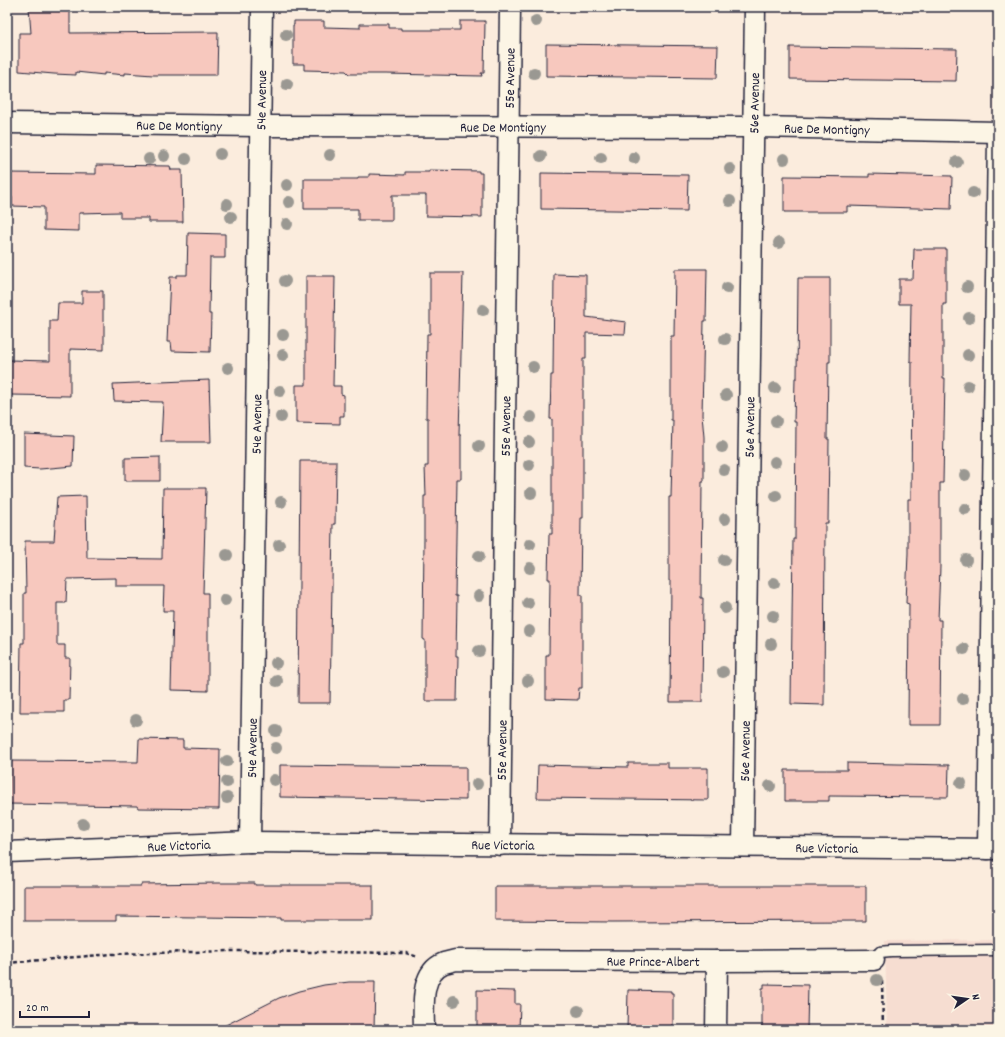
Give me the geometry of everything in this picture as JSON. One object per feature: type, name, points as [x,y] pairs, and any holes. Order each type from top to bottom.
[{"type":"street","name":"54e Avenue","points":[[250,842],[262,7]]},
{"type":"street","name":"55e Avenue","points":[[500,844],[510,7]]},
{"type":"street","name":"56e Avenue","points":[[743,846],[755,7]]},
{"type":"street","name":"Rue De Montigny","points":[[7,123],[260,126],[754,127],[998,132]]},
{"type":"street","points":[[993,849],[998,138]]},
{"type":"street","name":"Rue Victoria","points":[[7,852],[250,842],[993,849]]},
{"type":"street","name":"Rue Prince-Albert","points":[[434,970],[443,964],[456,960],[874,960]]},
{"type":"street","points":[[716,1030],[717,961]]},
{"type":"street","points":[[424,1030],[424,993],[428,980],[434,970]]},
{"type":"lane","points":[[874,960],[880,952],[998,950]]},
{"type":"path","points":[[7,963],[112,954],[231,951],[406,953],[418,957],[434,970]]},
{"type":"path","points":[[874,960],[879,963],[882,968],[882,1030]]},
{"type":"shaded area","points":[[998,940],[998,1030],[887,1030],[885,941]]},
{"type":"building","points":[[29,7],[70,7],[70,33],[218,32],[217,75],[153,75],[125,73],[125,75],[104,73],[104,75],[76,72],[76,75],[19,71],[19,33],[31,33]]},
{"type":"building","points":[[294,21],[324,21],[324,27],[360,28],[360,24],[389,24],[389,28],[401,28],[401,30],[460,30],[460,21],[485,21],[484,73],[481,73],[482,76],[349,74],[346,71],[304,70],[304,64],[293,64]]},
{"type":"building","points":[[546,44],[718,46],[717,78],[546,76]]},
{"type":"building","points":[[790,47],[957,49],[956,81],[790,79]]},
{"type":"building","points":[[96,165],[170,166],[171,170],[182,170],[183,222],[149,222],[149,218],[120,218],[120,212],[79,213],[79,231],[44,230],[44,207],[12,206],[12,197],[8,197],[9,173],[96,174]]},
{"type":"building","points":[[429,170],[479,171],[479,173],[482,173],[482,217],[426,216],[426,195],[392,195],[392,220],[358,220],[358,209],[304,209],[304,179],[358,179],[358,177],[369,177],[369,174],[405,175],[405,172],[429,172]]},
{"type":"building","points":[[541,173],[688,175],[687,211],[541,209]]},
{"type":"building","points":[[869,174],[952,176],[951,209],[847,206],[847,212],[784,212],[784,176],[869,177]]},
{"type":"building","points":[[188,233],[225,234],[225,258],[210,258],[210,352],[172,351],[171,342],[167,342],[170,277],[187,275]]},
{"type":"building","points":[[914,249],[946,249],[946,304],[943,304],[943,378],[945,378],[943,483],[940,483],[940,567],[938,620],[941,620],[940,725],[908,725],[909,604],[906,603],[908,499],[911,499],[911,304],[899,304],[899,279],[913,279]]},
{"type":"building","points":[[675,269],[707,269],[706,321],[704,321],[702,415],[704,437],[704,481],[702,481],[702,702],[670,702],[671,581],[669,581],[669,497],[671,497],[673,420],[671,420],[671,336],[674,336]]},
{"type":"building","points":[[430,273],[463,273],[459,435],[461,435],[461,479],[457,479],[455,596],[457,596],[457,701],[425,701],[425,640],[423,639],[424,496],[426,496],[425,466],[428,466],[428,418],[426,418],[427,334],[430,334]]},
{"type":"building","points":[[554,274],[586,275],[586,317],[626,322],[625,334],[586,333],[586,359],[583,359],[583,518],[581,518],[580,595],[582,595],[582,688],[579,688],[578,700],[546,699],[546,655],[549,655],[549,534],[552,534],[552,419],[550,419],[551,375],[553,375]]},
{"type":"building","points":[[306,276],[335,276],[333,386],[341,386],[341,394],[344,395],[344,416],[340,416],[340,424],[296,423],[296,385],[306,385]]},
{"type":"building","points":[[798,278],[830,278],[830,362],[828,362],[827,439],[829,439],[828,523],[825,523],[824,705],[791,704],[793,539],[795,539],[796,422],[794,422],[795,378],[797,378]]},
{"type":"building","points":[[82,291],[103,291],[104,350],[70,349],[70,396],[11,395],[9,360],[50,361],[50,321],[57,321],[58,303],[82,303]]},
{"type":"building","points":[[209,380],[211,442],[161,442],[163,402],[114,401],[113,384]]},
{"type":"building","points":[[24,434],[74,436],[73,466],[40,469],[24,468]]},
{"type":"building","points":[[160,457],[160,481],[125,481],[125,458]]},
{"type":"building","points":[[300,461],[336,461],[335,524],[333,524],[330,703],[298,703]]},
{"type":"building","points":[[163,488],[206,488],[203,593],[208,593],[208,691],[171,690],[173,611],[163,611],[164,586],[116,586],[116,578],[67,579],[66,603],[57,603],[57,645],[65,645],[65,658],[70,658],[69,700],[64,700],[64,712],[20,712],[21,643],[24,643],[24,593],[26,593],[25,541],[54,541],[57,497],[86,496],[87,558],[162,559]]},
{"type":"building","points":[[139,739],[183,740],[183,748],[220,749],[219,809],[9,804],[10,761],[138,762]]},
{"type":"building","points":[[628,763],[668,763],[668,768],[708,768],[708,800],[537,798],[538,765],[628,767]]},
{"type":"building","points":[[847,763],[949,765],[948,797],[829,796],[829,801],[785,801],[785,770],[847,770]]},
{"type":"building","points":[[280,765],[466,767],[466,800],[280,797]]},
{"type":"building","points":[[255,883],[255,885],[373,885],[373,920],[281,920],[281,918],[116,916],[116,921],[24,921],[24,886],[141,886],[141,884]]},
{"type":"building","points":[[495,886],[866,886],[866,921],[495,921]]},
{"type":"building","points":[[349,982],[375,982],[374,1030],[216,1030],[279,998],[324,985]]},
{"type":"building","points":[[764,984],[808,985],[807,1030],[762,1030],[762,988],[764,988]]},
{"type":"building","points":[[477,990],[515,991],[515,1004],[520,1004],[519,1030],[477,1030]]},
{"type":"building","points":[[628,990],[671,991],[671,993],[673,993],[673,1030],[627,1030]]}]
